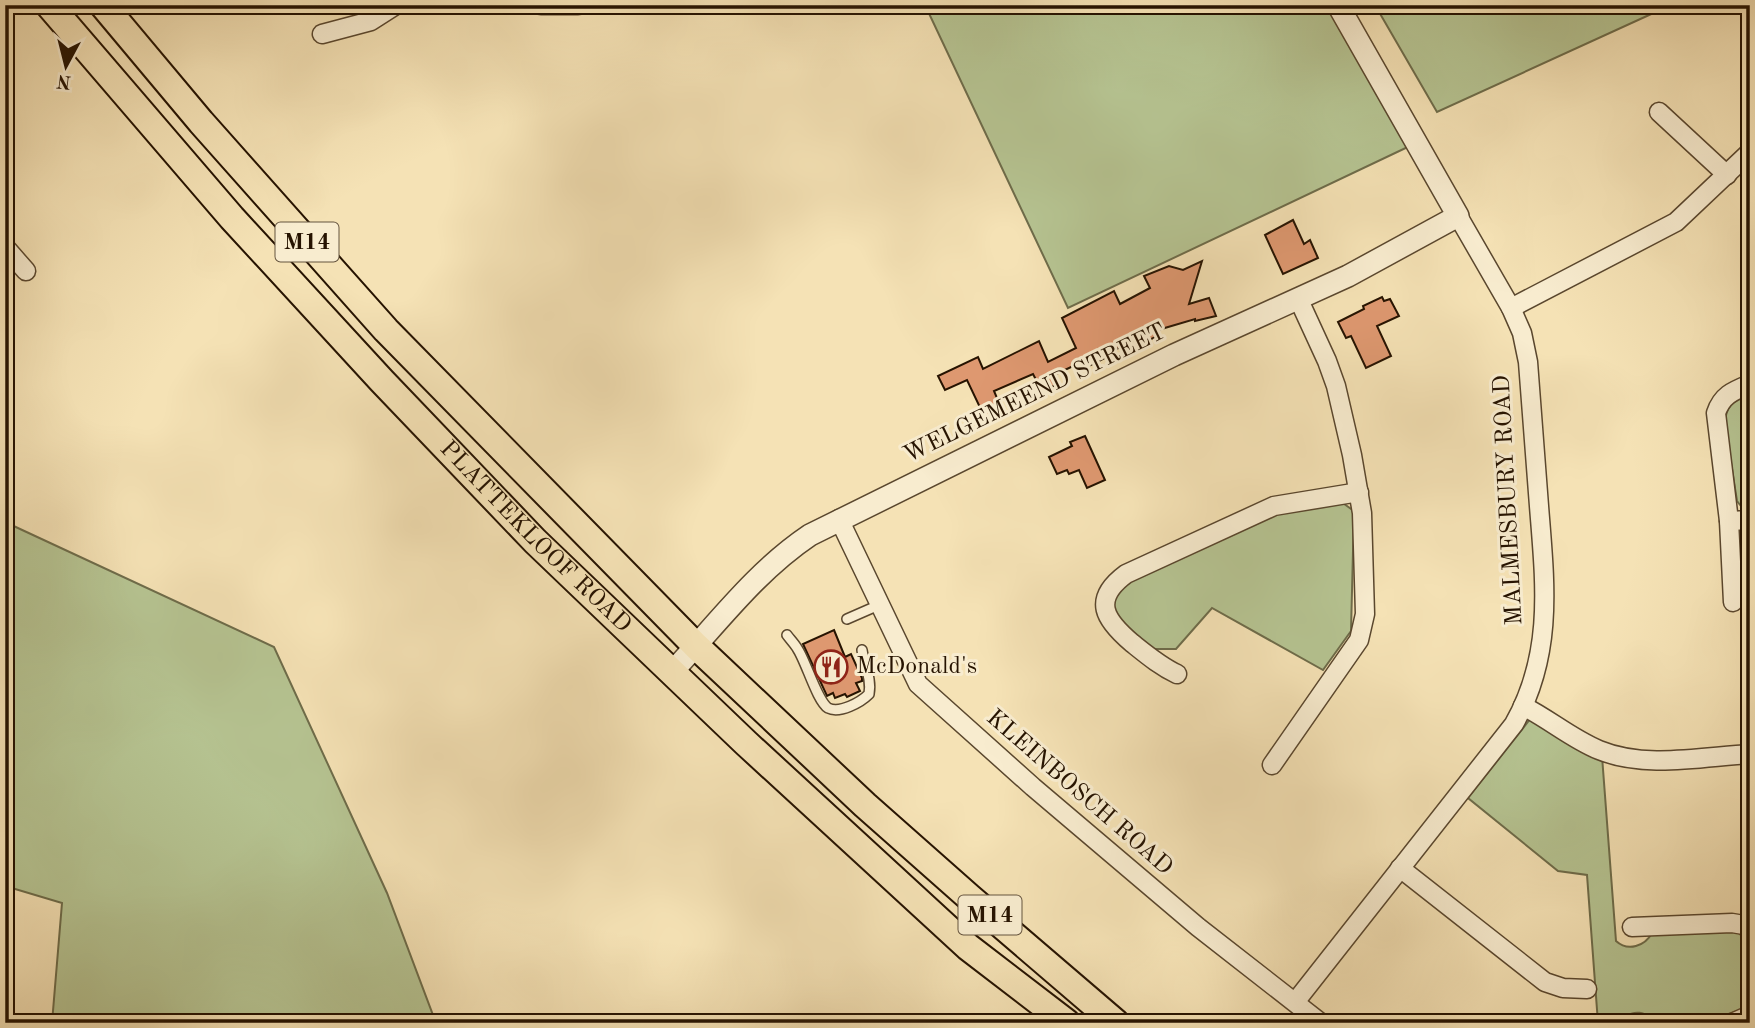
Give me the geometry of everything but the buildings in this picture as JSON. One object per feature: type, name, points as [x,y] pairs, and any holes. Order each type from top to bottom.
[{"type":"main road","name":"PLATTEKLOOF ROAD","points":[[49,5],[232,218],[382,381],[535,541],[968,947],[1067,1023]]},
{"type":"main road","name":"PLATTEKLOOF ROAD","points":[[103,5],[217,141],[386,330],[696,646],[886,823],[1116,1023]]},
{"type":"street","points":[[322,34],[371,21],[396,5]]},
{"type":"street","points":[[541,5],[578,5]]},
{"type":"street","name":"MALMESBURY ROAD","points":[[1296,1001],[1514,724],[1540,655],[1546,615],[1528,362],[1522,333],[1511,308],[1338,5]]},
{"type":"street","points":[[1659,112],[1727,175]]},
{"type":"street","points":[[1511,308],[1676,222],[1750,152]]},
{"type":"street","name":"WELGEMEEND STREET","points":[[672,672],[748,586],[783,553],[839,519],[1174,355],[1348,276],[1458,216]]},
{"type":"street","points":[[5,247],[26,271]]},
{"type":"street","points":[[1272,765],[1359,640],[1364,627],[1362,513],[1350,443],[1336,386],[1298,298]]},
{"type":"street","points":[[1732,602],[1729,522],[1716,413],[1725,396],[1750,384]]},
{"type":"street","points":[[1177,674],[1160,666],[1107,619],[1105,603],[1113,584],[1126,575],[1274,506],[1359,492]]},
{"type":"street","name":"KLEINBOSCH ROAD","points":[[839,519],[918,684],[1033,787],[1198,928],[1296,1001],[1321,1023]]},
{"type":"street","points":[[1729,522],[1750,520]]},
{"type":"street","points":[[1523,706],[1592,746],[1629,759],[1750,754]]},
{"type":"street","points":[[1400,868],[1545,982],[1563,988],[1587,989]]},
{"type":"street","points":[[1632,928],[1731,923],[1744,925],[1750,930]]},
{"type":"street","points":[[1732,1023],[1750,1015]]},
{"type":"lane","points":[[847,619],[879,605]]},
{"type":"lane","points":[[787,635],[798,649],[823,702],[831,709],[839,710],[869,694],[869,678],[862,650]]},
{"type":"green space","points":[[925,5],[1331,5],[1412,145],[1068,308]]},
{"type":"green space","points":[[1375,5],[1671,5],[1437,112]]},
{"type":"green space","points":[[1750,393],[1750,510],[1737,501],[1725,424],[1731,404]]},
{"type":"green space","points":[[1340,501],[1354,511],[1351,631],[1323,670],[1212,608],[1176,649],[1153,649],[1115,619],[1112,603],[1120,585],[1272,513]]},
{"type":"green space","points":[[5,522],[274,647],[387,893],[436,1023],[52,1023],[62,903],[5,886]]},
{"type":"green space","points":[[1531,718],[1602,756],[1616,941],[1631,947],[1641,944],[1652,933],[1732,930],[1739,933],[1750,945],[1750,1006],[1695,1022],[1662,1022],[1635,1013],[1625,1017],[1626,1023],[1598,1023],[1587,875],[1558,871],[1468,798]]},
{"type":"place","name":"McDonald's","points":[[831,667]]}]
